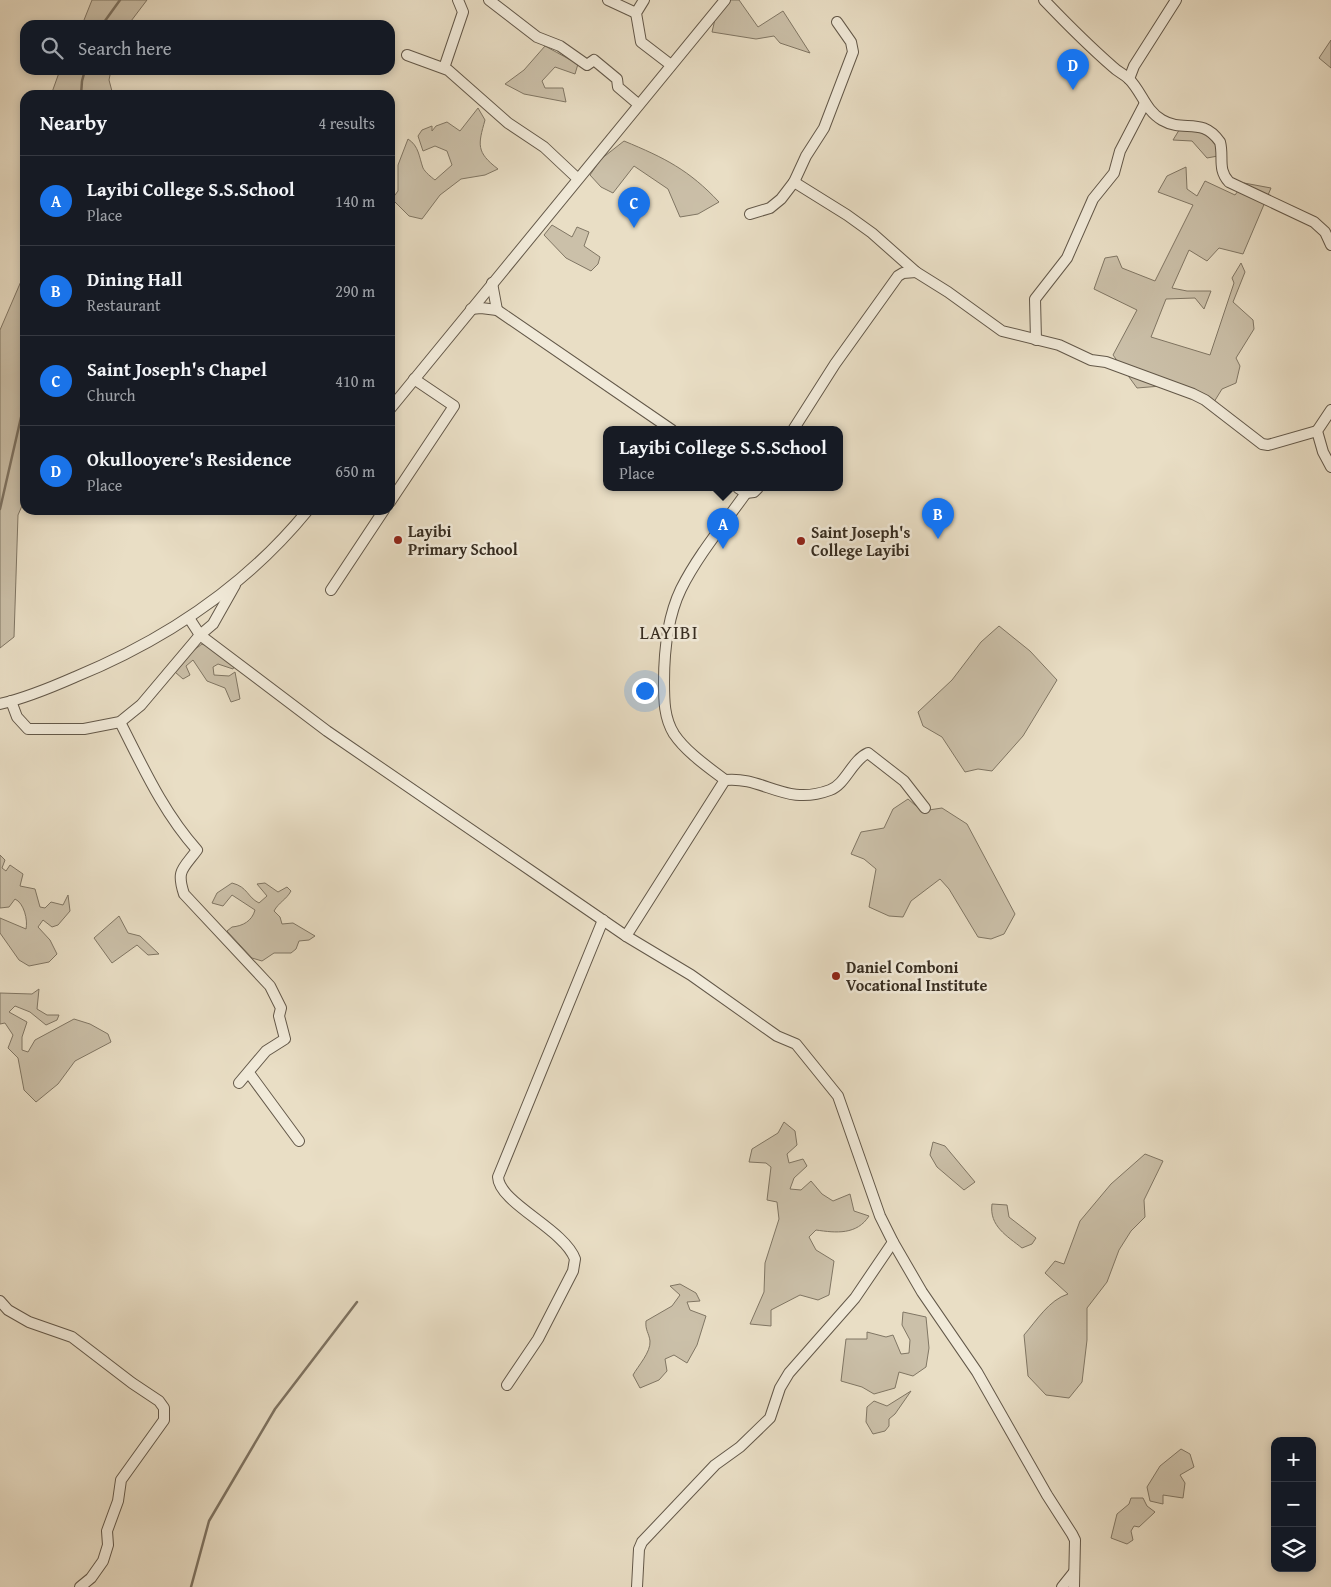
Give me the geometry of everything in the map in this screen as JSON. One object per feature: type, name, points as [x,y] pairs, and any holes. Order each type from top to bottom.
[{"type":"street","points":[[444,68],[464,12],[458,0]]},
{"type":"street","points":[[490,0],[537,37],[560,46],[587,65],[594,60],[617,79],[618,87],[638,104]]},
{"type":"street","points":[[608,0],[636,14]]},
{"type":"street","points":[[644,0],[636,14],[641,42],[671,65]]},
{"type":"street","points":[[395,403],[577,178],[725,0]]},
{"type":"street","points":[[1044,0],[1114,68],[1129,79],[1156,116],[1164,121],[1175,124],[1198,125],[1211,131],[1220,142],[1220,166],[1223,176],[1229,182],[1314,222],[1325,232],[1331,245]]},
{"type":"street","points":[[1129,79],[1134,66],[1176,0]]},
{"type":"street","points":[[750,214],[770,208],[781,199],[794,182],[806,156],[824,128],[853,52],[851,42],[837,22]]},
{"type":"street","points":[[407,55],[444,68],[508,123],[544,147],[577,178]]},
{"type":"street","points":[[1114,68],[1134,66]]},
{"type":"street","points":[[1036,340],[1035,299],[1067,258],[1093,199],[1114,173],[1120,151],[1145,103]]},
{"type":"street","points":[[794,182],[872,233],[916,272],[958,298],[1002,331],[1059,345],[1091,360],[1106,362],[1206,400],[1262,444],[1268,445],[1317,431],[1331,410]]},
{"type":"street","points":[[796,426],[835,364],[898,276],[903,272],[916,272]]},
{"type":"street","points":[[492,283],[497,310]]},
{"type":"street","points":[[471,309],[497,310],[666,426]]},
{"type":"street","points":[[395,494],[454,406],[414,379]]},
{"type":"street","points":[[1317,431],[1323,452],[1331,467]]},
{"type":"street","points":[[755,491],[742,491],[681,590],[671,622],[665,658],[664,705],[670,726],[684,746],[725,780],[738,778],[774,792],[804,796],[835,788],[868,753],[904,781],[926,808]]},
{"type":"street","points":[[0,704],[34,694],[104,665],[138,649],[189,618],[236,582],[277,546],[304,515]]},
{"type":"street","points":[[331,590],[381,515]]},
{"type":"street","points":[[11,701],[18,718],[28,729],[84,728],[120,722],[141,705],[200,635],[213,624],[221,613],[236,582]]},
{"type":"street","points":[[189,618],[200,635],[327,731],[626,936],[691,975],[777,1036],[796,1044],[801,1049],[838,1096],[880,1216],[893,1242],[922,1292],[977,1372],[1047,1495],[1068,1525],[1075,1540],[1074,1587]]},
{"type":"street","points":[[120,722],[137,758],[169,816],[197,850],[181,868],[179,876],[184,894],[266,980],[278,999],[281,1008],[279,1016],[285,1038],[266,1051],[239,1083]]},
{"type":"street","points":[[626,936],[725,780]]},
{"type":"street","points":[[507,1386],[538,1339],[573,1270],[575,1259],[552,1232],[502,1190],[498,1176],[603,920]]},
{"type":"street","points":[[249,1073],[299,1141]]},
{"type":"street","points":[[637,1587],[639,1549],[642,1542],[715,1464],[740,1447],[770,1418],[780,1388],[788,1373],[855,1298],[893,1242]]},
{"type":"street","points":[[0,1301],[8,1310],[29,1322],[72,1336],[132,1383],[160,1401],[164,1408],[164,1420],[121,1480],[118,1501],[107,1531],[108,1545],[103,1561],[91,1578],[80,1587]]},
{"type":"street","points":[[1062,1587],[1074,1572]]},
{"type":"shaded area","points":[[92,0],[147,0],[132,20],[84,20]]},
{"type":"shaded area","points":[[729,0],[739,0],[758,27],[783,11],[810,53],[780,43],[774,36],[756,39],[712,32],[716,15]]},
{"type":"shaded area","points":[[1331,40],[1331,68],[1319,58]]},
{"type":"shaded area","points":[[545,46],[578,64],[575,74],[555,67],[542,81],[545,88],[563,88],[566,102],[524,94],[505,84],[524,70]]},
{"type":"shaded area","points":[[58,75],[110,75],[109,80],[112,90],[53,90]]},
{"type":"shaded area","points":[[478,108],[485,120],[480,142],[482,153],[498,169],[485,175],[461,179],[440,195],[422,219],[409,216],[395,202],[395,195],[398,191],[398,165],[408,139],[417,148],[424,170],[435,180],[452,165],[447,151],[435,146],[423,151],[418,136],[422,130],[432,126],[432,131],[436,126],[447,122],[460,131]]},
{"type":"shaded area","points":[[1181,127],[1208,134],[1218,148],[1218,156],[1207,158],[1192,141],[1173,140]]},
{"type":"shaded area","points":[[624,141],[652,153],[687,173],[719,202],[698,214],[680,217],[668,189],[634,166],[613,193],[601,187],[590,175],[601,159]]},
{"type":"shaded area","points":[[1186,167],[1187,189],[1197,196],[1205,181],[1235,195],[1244,183],[1271,188],[1243,254],[1219,248],[1207,261],[1189,250],[1172,288],[1187,291],[1211,291],[1204,309],[1195,298],[1166,299],[1151,337],[1210,355],[1234,283],[1232,278],[1241,263],[1245,272],[1233,302],[1253,320],[1254,329],[1236,358],[1240,366],[1236,383],[1222,389],[1214,402],[1173,385],[1137,388],[1113,355],[1137,310],[1094,289],[1105,258],[1117,256],[1122,268],[1155,281],[1193,205],[1158,192],[1167,176]]},
{"type":"shaded area","points":[[552,225],[572,237],[577,227],[589,232],[584,246],[600,257],[598,264],[591,271],[566,258],[544,235]]},
{"type":"shaded area","points":[[20,284],[20,510],[18,515],[14,637],[0,648],[0,330]]},
{"type":"shaded area","points":[[999,626],[1030,651],[1057,680],[1023,736],[992,771],[978,769],[965,772],[942,737],[923,726],[918,712],[952,680],[981,642]]},
{"type":"shaded area","points":[[202,644],[214,649],[235,664],[233,669],[218,664],[213,667],[214,675],[229,676],[235,672],[240,699],[231,702],[225,688],[207,681],[193,660],[186,666],[190,675],[183,679],[175,672],[190,653]]},
{"type":"shaded area","points":[[908,799],[922,811],[942,808],[967,824],[1015,914],[1004,934],[991,939],[978,937],[949,889],[940,879],[911,901],[903,917],[889,916],[869,907],[876,869],[864,859],[851,854],[861,832],[884,828],[893,809]]},
{"type":"shaded area","points":[[0,855],[5,860],[2,868],[6,871],[10,865],[23,874],[20,886],[35,889],[40,907],[45,908],[51,902],[63,905],[68,895],[70,911],[58,925],[52,927],[43,920],[38,927],[50,940],[57,954],[49,962],[29,966],[19,960],[0,933],[0,918],[26,929],[26,917],[21,904],[15,899],[9,907],[0,908]]},
{"type":"shaded area","points":[[232,883],[241,887],[259,903],[267,896],[257,884],[265,883],[278,892],[287,887],[291,891],[274,911],[280,917],[282,924],[293,923],[315,936],[309,940],[299,941],[296,949],[291,953],[274,953],[262,961],[252,958],[227,931],[246,922],[252,917],[255,910],[232,895],[223,906],[212,903],[217,893]]},
{"type":"shaded area","points":[[119,916],[128,933],[140,936],[159,954],[148,955],[137,945],[112,963],[94,938]]},
{"type":"shaded area","points":[[39,989],[37,1009],[47,1015],[59,1015],[57,1020],[46,1025],[30,1012],[15,1006],[9,1012],[27,1022],[22,1037],[22,1050],[28,1052],[35,1040],[74,1019],[90,1024],[108,1034],[111,1042],[75,1061],[58,1084],[36,1102],[24,1090],[18,1058],[8,1048],[13,1035],[5,1023],[0,1024],[0,993],[32,994]]},
{"type":"shaded area","points":[[784,1122],[795,1131],[797,1145],[787,1154],[789,1163],[803,1159],[807,1166],[794,1178],[790,1189],[801,1190],[811,1181],[822,1194],[833,1201],[850,1194],[854,1211],[869,1216],[852,1230],[831,1232],[816,1230],[809,1237],[816,1250],[834,1261],[829,1295],[818,1300],[800,1295],[771,1310],[771,1326],[750,1324],[764,1292],[765,1263],[779,1219],[777,1202],[767,1200],[771,1167],[766,1163],[749,1162],[752,1149],[778,1133]]},
{"type":"shaded area","points":[[933,1142],[945,1146],[975,1182],[964,1190],[937,1167],[930,1155]]},
{"type":"shaded area","points":[[1145,1154],[1163,1161],[1144,1200],[1145,1217],[1131,1231],[1119,1250],[1107,1282],[1087,1308],[1087,1340],[1082,1382],[1069,1398],[1046,1395],[1028,1376],[1024,1335],[1049,1306],[1068,1294],[1045,1273],[1055,1261],[1064,1264],[1080,1221],[1111,1184]]},
{"type":"shaded area","points":[[992,1204],[1007,1205],[1009,1217],[1036,1238],[1032,1244],[1022,1248],[1000,1230],[993,1218]]},
{"type":"shaded area","points":[[680,1284],[696,1293],[700,1301],[687,1302],[690,1310],[706,1316],[697,1345],[687,1363],[674,1355],[665,1359],[667,1371],[659,1380],[640,1388],[633,1375],[650,1345],[646,1321],[672,1306],[680,1295],[670,1286]]},
{"type":"shaded area","points":[[903,1312],[926,1317],[929,1348],[926,1367],[913,1376],[899,1372],[895,1388],[874,1394],[862,1387],[841,1381],[846,1339],[867,1339],[867,1332],[886,1337],[893,1335],[901,1354],[909,1353],[910,1340],[902,1325]]},
{"type":"shaded area","points":[[911,1391],[895,1414],[889,1419],[889,1426],[885,1431],[873,1434],[866,1422],[867,1407],[874,1401],[887,1406]]},
{"type":"shaded area","points":[[1181,1449],[1190,1454],[1194,1467],[1180,1475],[1185,1483],[1183,1498],[1163,1495],[1163,1504],[1150,1501],[1147,1487],[1160,1466]]},
{"type":"shaded area","points":[[1131,1498],[1143,1498],[1147,1506],[1155,1512],[1139,1527],[1134,1526],[1131,1531],[1133,1540],[1127,1544],[1111,1538],[1117,1514],[1129,1504]]},
{"type":"waterway","points":[[106,20],[120,0]]},
{"type":"waterway","points":[[81,90],[84,75]]},
{"type":"waterway","points":[[0,509],[20,422]]},
{"type":"waterway","points":[[191,1587],[209,1521],[275,1409],[357,1302]]},
{"type":"place","name":"Okullooyere's Residence","points":[[1073,90]]},
{"type":"place","name":"Saint Joseph's Chapel","points":[[634,228]]},
{"type":"place","name":"Dining Hall","points":[[938,539]]},
{"type":"place","name":"Layibi Primary School","points":[[398,540]]},
{"type":"place","name":"Saint Joseph's College Layibi","points":[[801,541]]},
{"type":"place","name":"Layibi College S.S.School","points":[[723,549]]},
{"type":"place","name":"Daniel Comboni Vocational Institute","points":[[836,976]]},
{"type":"district","name":"LAYIBI","points":[[669,632]]}]
